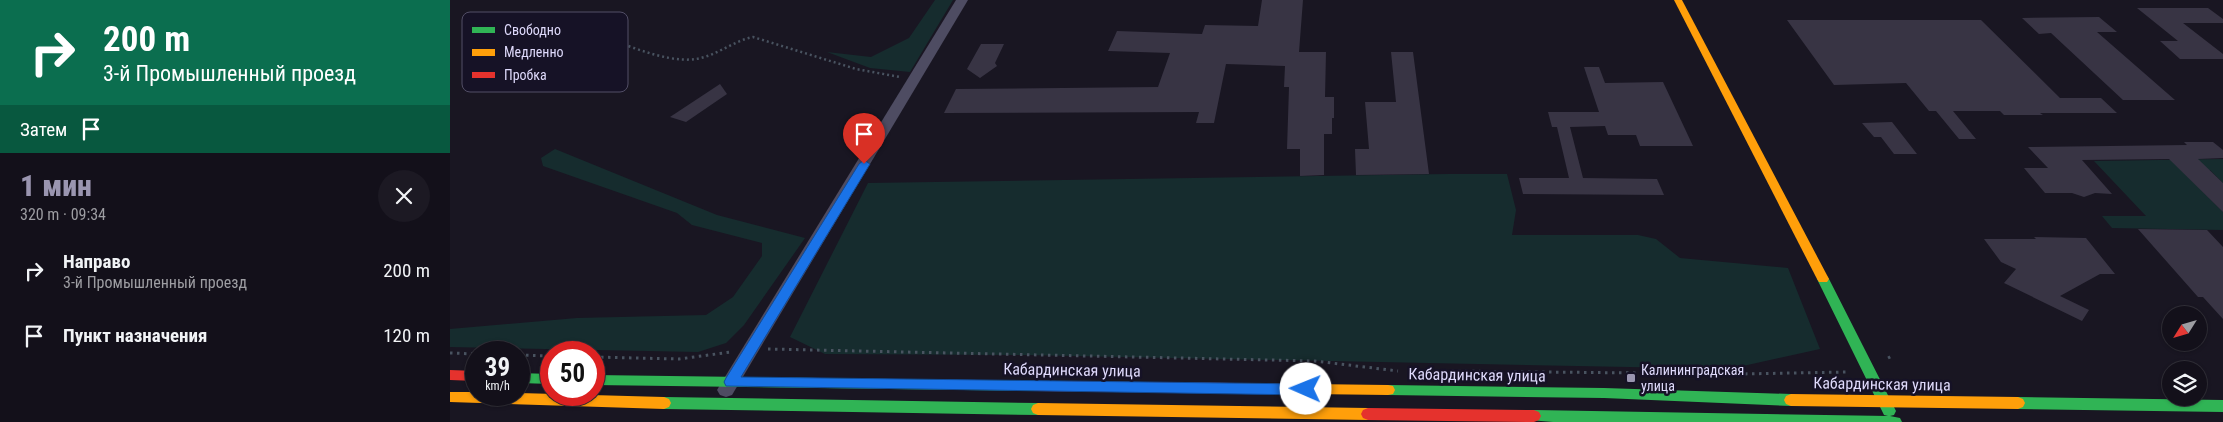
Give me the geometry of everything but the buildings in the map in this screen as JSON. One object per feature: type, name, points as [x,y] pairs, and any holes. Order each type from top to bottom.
[{"type":"main road","points":[[450,397],[718,404],[1895,422],[1768,170],[1678,0]]},
{"type":"main road","points":[[450,375],[465,376]]},
{"type":"main road","name":"Кабардинская улица","points":[[605,380],[1604,393],[1755,399],[2223,406]]},
{"type":"street","points":[[718,404],[962,0]]},
{"type":"path","points":[[628,43],[685,60],[707,56],[744,38],[753,37],[856,69],[916,79]]},
{"type":"path","points":[[605,357],[679,359],[751,349],[1315,361],[1408,371]]},
{"type":"path","points":[[450,353],[465,354]]},
{"type":"path","points":[[1888,358],[1894,355]]},
{"type":"path","points":[[1437,371],[1730,374],[1846,372]]},
{"type":"green space","points":[[935,0],[953,0],[910,72],[870,68],[827,52],[871,57],[909,38]]},
{"type":"green space","points":[[555,149],[717,215],[805,238],[744,325],[726,343],[698,352],[605,350],[605,341],[540,341],[540,349],[530,349],[530,341],[465,341],[465,347],[450,347],[450,329],[577,318],[706,315],[733,297],[762,256],[762,243],[692,225],[677,213],[543,166],[541,158]]},
{"type":"green space","points":[[2223,159],[2223,183],[2210,170],[2181,170],[2223,212],[2223,230],[2112,228],[2102,216],[2146,216],[2094,161]]},
{"type":"green space","points":[[1507,174],[1516,210],[1512,235],[1638,235],[1656,239],[1680,258],[1788,268],[1820,349],[1743,366],[1681,368],[1025,355],[825,354],[790,337],[868,183]]},
{"type":"traffic: fast","points":[[1823,279],[1889,411]]},
{"type":"traffic: fast","points":[[530,378],[540,379]]},
{"type":"traffic: fast","points":[[605,380],[1037,386]]},
{"type":"traffic: fast","points":[[1388,390],[1604,393],[1791,400]]},
{"type":"traffic: fast","points":[[664,403],[1038,409]]},
{"type":"traffic: fast","points":[[2018,403],[2223,406]]},
{"type":"traffic: fast","points":[[1534,416],[1895,422]]},
{"type":"traffic: slow","points":[[1678,0],[1823,279]]},
{"type":"traffic: slow","points":[[1236,388],[1388,390]]},
{"type":"traffic: slow","points":[[450,397],[664,403]]},
{"type":"traffic: slow","points":[[1791,400],[2018,403]]},
{"type":"traffic: slow","points":[[1038,409],[1368,414]]},
{"type":"traffic: jam","points":[[450,375],[465,376]]},
{"type":"traffic: jam","points":[[1037,386],[1236,388]]},
{"type":"traffic: jam","points":[[1368,414],[1534,416]]},
{"type":"place","name":"Калининградская улица","points":[[1631,378]]},
{"type":"route","points":[[864,164],[730,382],[1306,389]]}]
